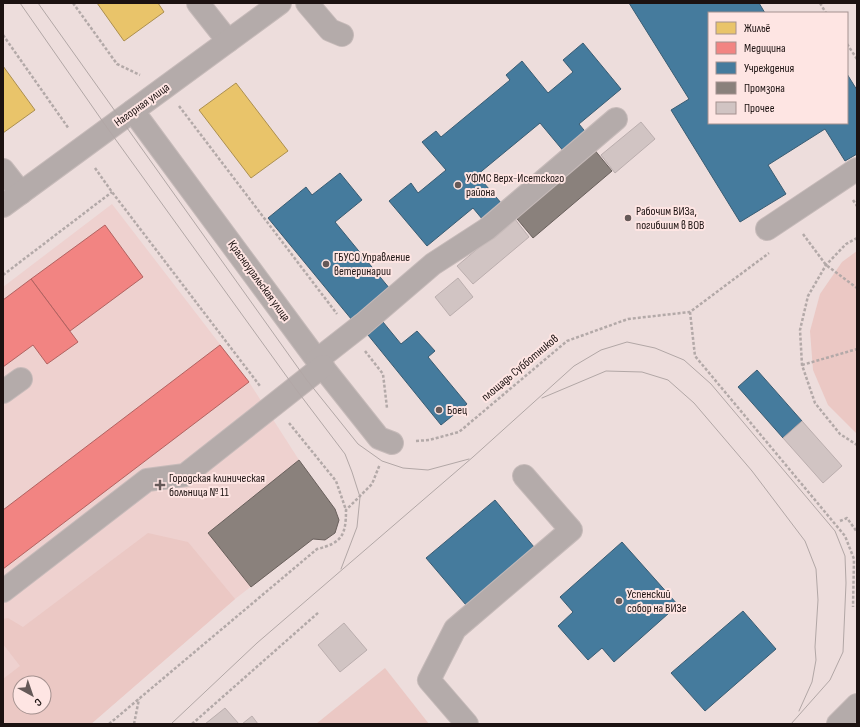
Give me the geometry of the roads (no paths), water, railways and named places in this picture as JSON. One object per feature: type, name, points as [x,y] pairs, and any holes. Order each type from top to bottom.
[{"type":"street","points":[[198,3],[228,41]]},
{"type":"street","name":"Нагорная улица","points":[[3,206],[280,3]]},
{"type":"street","points":[[307,3],[330,30],[342,35]]},
{"type":"street","name":"Красноуральская улица","points":[[133,111],[320,363],[379,438],[392,443]]},
{"type":"street","points":[[3,592],[147,480],[185,475],[274,405],[363,324],[433,264],[487,229],[616,119]]},
{"type":"street","points":[[767,229],[857,169]]},
{"type":"street","points":[[3,170],[21,193]]},
{"type":"street","points":[[3,392],[21,379]]},
{"type":"street","points":[[467,724],[429,680],[455,629],[571,530],[524,476]]},
{"type":"street","points":[[838,724],[857,705]]},
{"type":"tram line","points":[[20,3],[108,129],[295,388],[345,454],[360,497],[357,527],[341,569]]},
{"type":"tram line","points":[[38,3],[306,379],[358,444],[382,461],[403,468],[428,470],[469,459]]},
{"type":"tram line","points":[[171,724],[257,643],[473,457],[574,366],[601,350],[627,342],[655,348],[684,360],[711,384],[835,531],[845,556],[846,583],[843,652],[830,680],[791,724]]},
{"type":"tram line","points":[[542,398],[606,371],[642,372],[668,380],[694,403],[752,471],[805,541],[816,569],[818,600],[815,647],[816,660],[812,682],[799,711]]},
{"type":"place","name":"УФМС Верх-Исетского района","points":[[458,185]]},
{"type":"place","name":"Рабочим ВИЗа, погибшим в ВОВ","points":[[628,218]]},
{"type":"place","name":"ГБУСО Управление ветеринарии","points":[[326,264]]},
{"type":"place","name":"Боец","points":[[439,410]]},
{"type":"place","name":"Городская клиническая больница № 11","points":[[160,485]]},
{"type":"place","name":"Успенский собор на ВИЗе","points":[[619,601]]}]
